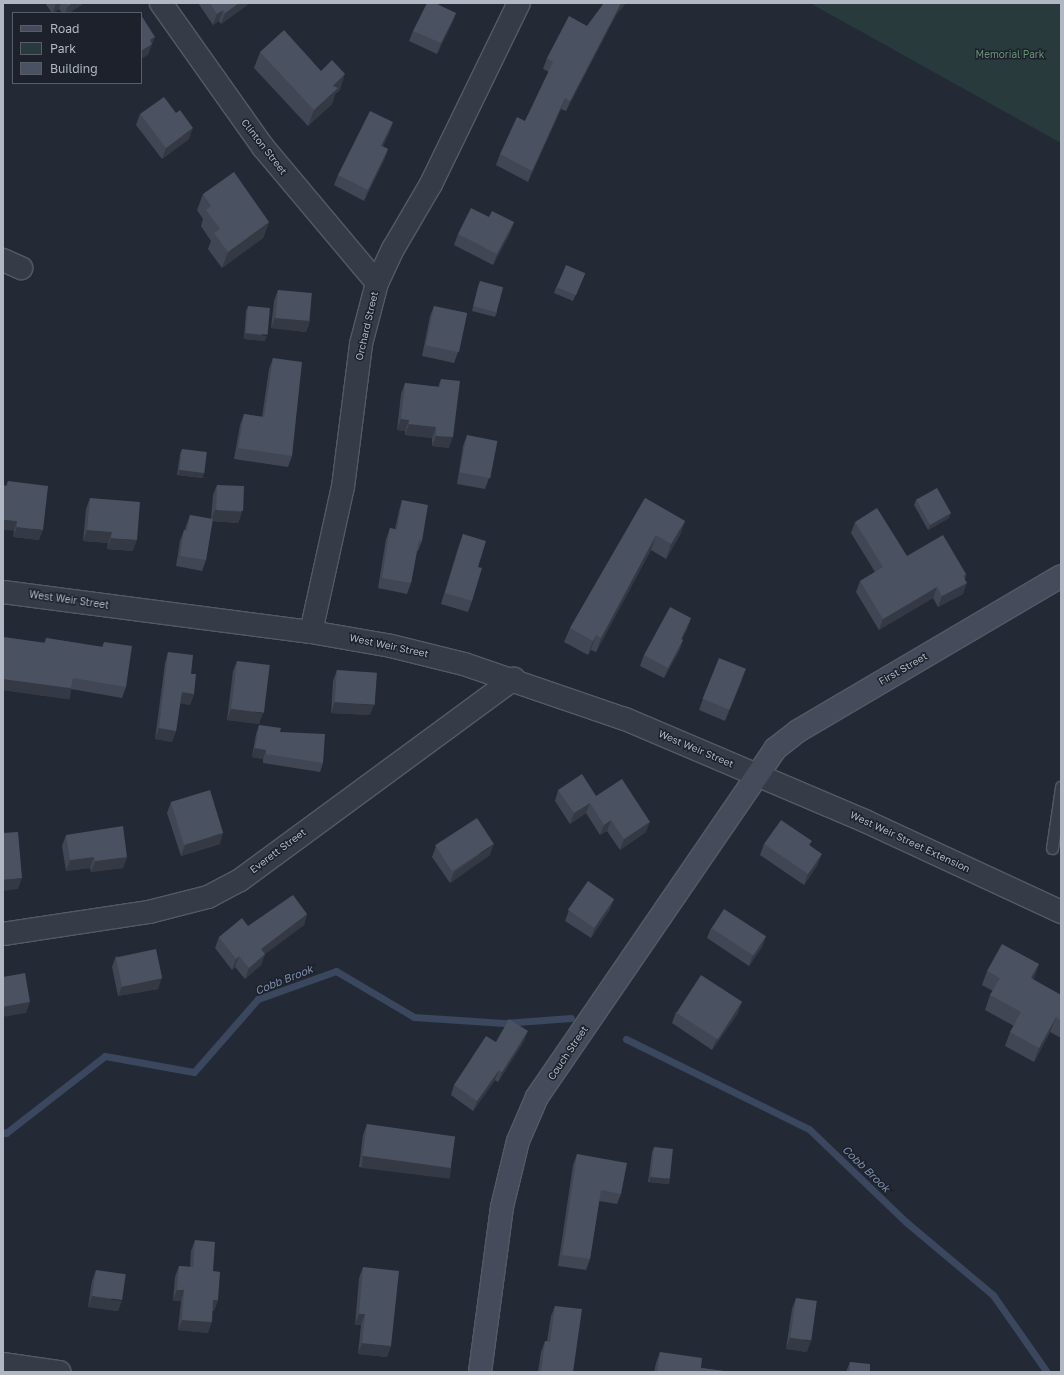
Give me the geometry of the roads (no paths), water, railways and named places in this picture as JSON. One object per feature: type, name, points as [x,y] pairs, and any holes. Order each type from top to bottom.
[{"type":"street","name":"Clinton Street","points":[[161,3],[263,147],[377,283]]},
{"type":"street","name":"Orchard Street","points":[[311,632],[343,487],[361,344],[377,283],[393,249],[431,184],[519,3]]},
{"type":"street","name":"First Street","points":[[757,775],[775,749],[798,731],[1061,576]]},
{"type":"street","name":"West Weir Street","points":[[3,592],[311,632],[431,655],[514,679],[619,716],[757,775]]},
{"type":"street","name":"Everett Street","points":[[3,934],[149,912],[208,897],[240,880],[514,679]]},
{"type":"street","name":"West Weir Street Extension","points":[[757,775],[865,821],[1061,912]]},
{"type":"street","name":"Couch Street","points":[[480,1372],[505,1193],[518,1141],[537,1097],[757,775]]},
{"type":"street","points":[[3,1364],[59,1372]]},
{"type":"lane","points":[[1052,848],[1061,787]]},
{"type":"waterway","name":"Cobb Brook","points":[[3,1132],[6,1133],[105,1056],[194,1072],[258,999],[336,971],[414,1017],[504,1023],[571,1018]]},
{"type":"waterway","name":"Cobb Brook","points":[[626,1039],[809,1129],[906,1222],[993,1295],[1047,1372]]},
{"type":"park label","name":"Memorial Park","points":[[1010,55]]}]
